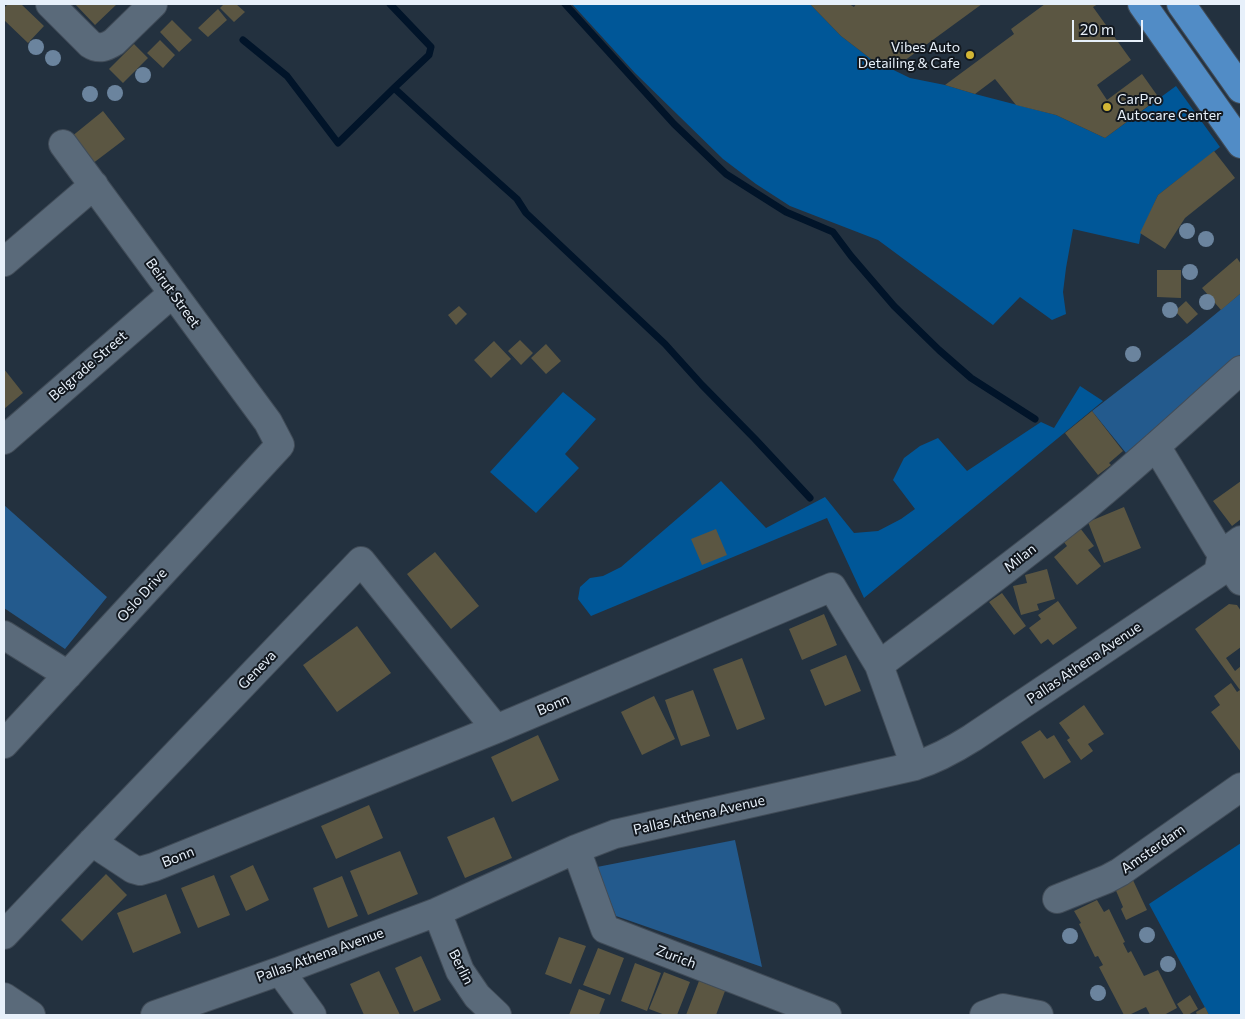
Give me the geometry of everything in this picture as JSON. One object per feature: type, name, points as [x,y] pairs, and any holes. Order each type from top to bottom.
[{"type":"highway","points":[[1142,4],[1241,144]]},
{"type":"highway","points":[[1181,4],[1241,89]]},
{"type":"street","points":[[50,4],[96,48],[102,48],[114,42],[153,4]]},
{"type":"street","name":"Beirut Street","points":[[63,144],[268,422],[280,445]]},
{"type":"street","points":[[4,262],[94,185]]},
{"type":"street","name":"Belgrade Street","points":[[4,440],[173,293]]},
{"type":"street","name":"Milan","points":[[879,665],[1040,543],[1111,486],[1241,370]]},
{"type":"street","name":"Oslo Drive","points":[[4,744],[280,445]]},
{"type":"street","points":[[1156,446],[1233,567]]},
{"type":"street","name":"Geneva","points":[[4,936],[361,561],[496,729]]},
{"type":"street","name":"Pallas Athena Avenue","points":[[155,1015],[280,971],[437,912],[576,849],[615,834],[915,766],[934,760],[953,750],[1233,567]]},
{"type":"street","name":"Bonn","points":[[92,842],[134,869],[140,871],[154,867],[496,729],[832,587],[879,665],[915,766]]},
{"type":"street","points":[[4,635],[68,675]]},
{"type":"street","name":"Amsterdam","points":[[1057,899],[1120,872],[1241,787]]},
{"type":"street","name":"Zurich","points":[[576,849],[605,929],[827,1015]]},
{"type":"street","name":"Berlin","points":[[437,912],[460,971],[477,996],[497,1015]]},
{"type":"street","points":[[280,971],[312,1015]]},
{"type":"street","points":[[4,996],[31,1015]]},
{"type":"street","points":[[984,1015],[1003,1008],[1039,1015]]},
{"type":"shaded area","points":[[572,4],[810,4],[841,36],[871,59],[910,78],[945,85],[1056,115],[1105,138],[1176,86],[1220,147],[1158,195],[1141,233],[1139,244],[1073,229],[1063,292],[1066,314],[1052,320],[1020,297],[993,325],[878,240],[790,206],[756,184],[723,159],[635,73]]},
{"type":"shaded area","points":[[1241,293],[1241,354],[1126,453],[1092,411]]},
{"type":"shaded area","points":[[1080,386],[1103,401],[864,598],[827,518],[591,616],[578,599],[580,587],[590,578],[603,576],[621,567],[721,481],[766,528],[825,497],[854,533],[878,531],[915,509],[893,480],[904,458],[920,446],[938,438],[967,471],[1041,422],[1054,428]]},
{"type":"shaded area","points":[[563,392],[596,419],[565,454],[579,468],[536,513],[490,472]]},
{"type":"shaded area","points":[[4,505],[107,597],[65,649],[4,608]]},
{"type":"shaded area","points":[[735,840],[762,967],[616,916],[597,867]]},
{"type":"shaded area","points":[[1241,843],[1241,1015],[1209,1015],[1149,904]]},
{"type":"building","points":[[8,4],[21,4],[44,26],[28,43],[4,20],[4,8]]},
{"type":"building","points":[[75,4],[117,4],[95,25]]},
{"type":"building","points":[[224,4],[236,4],[245,12],[234,22],[220,8]]},
{"type":"building","points":[[810,4],[849,4],[854,7],[856,4],[982,4],[893,69],[871,59],[841,36]]},
{"type":"building","points":[[1045,4],[1098,4],[1093,7],[1131,60],[1097,85],[1107,100],[1142,74],[1159,98],[1105,138],[1056,115],[1016,105],[995,79],[975,94],[945,85],[1014,34],[1011,29]]},
{"type":"building","points":[[218,9],[227,20],[208,37],[198,28]]},
{"type":"building","points":[[172,20],[192,40],[179,52],[160,32]]},
{"type":"building","points":[[160,40],[175,55],[163,68],[147,53]]},
{"type":"building","points":[[134,44],[148,58],[123,83],[109,69]]},
{"type":"building","points":[[103,111],[125,139],[92,164],[71,137]]},
{"type":"building","points":[[1214,151],[1235,178],[1185,218],[1165,249],[1140,233],[1158,195]]},
{"type":"building","points":[[1237,258],[1241,264],[1241,293],[1221,310],[1202,288]]},
{"type":"building","points":[[1157,270],[1181,270],[1181,298],[1157,297]]},
{"type":"building","points":[[1186,301],[1198,314],[1187,324],[1175,311]]},
{"type":"building","points":[[459,306],[467,314],[456,325],[448,315]]},
{"type":"building","points":[[520,340],[533,353],[521,365],[508,351]]},
{"type":"building","points":[[494,341],[511,359],[491,378],[474,360]]},
{"type":"building","points":[[546,344],[561,361],[546,374],[531,358]]},
{"type":"building","points":[[4,369],[23,393],[4,409]]},
{"type":"building","points":[[1092,411],[1123,451],[1109,463],[1111,465],[1098,475],[1065,433]]},
{"type":"building","points":[[1241,481],[1241,519],[1232,526],[1213,501]]},
{"type":"building","points":[[1124,507],[1141,548],[1104,563],[1088,522]]},
{"type":"building","points":[[1080,528],[1094,546],[1088,550],[1101,566],[1077,585],[1054,557],[1067,546],[1063,541]]},
{"type":"building","points":[[716,529],[727,555],[702,565],[691,539]]},
{"type":"building","points":[[435,552],[479,606],[451,629],[407,574]]},
{"type":"building","points":[[1047,569],[1055,599],[1037,604],[1039,610],[1021,615],[1013,586],[1027,583],[1025,575]]},
{"type":"building","points":[[1002,593],[1026,626],[1014,635],[989,602]]},
{"type":"building","points":[[1058,601],[1077,628],[1053,645],[1048,639],[1041,644],[1029,628],[1041,619],[1038,615]]},
{"type":"building","points":[[1229,604],[1237,605],[1241,611],[1241,647],[1226,658],[1235,671],[1241,666],[1241,752],[1211,712],[1220,705],[1214,696],[1231,683],[1237,692],[1240,690],[1195,629]]},
{"type":"building","points":[[824,614],[837,645],[802,660],[789,629]]},
{"type":"building","points":[[357,626],[391,673],[337,712],[303,665]]},
{"type":"building","points":[[846,655],[861,691],[825,706],[810,670]]},
{"type":"building","points":[[742,658],[765,719],[737,730],[713,669]]},
{"type":"building","points":[[693,690],[710,736],[681,746],[665,700]]},
{"type":"building","points":[[654,696],[675,739],[642,755],[621,712]]},
{"type":"building","points":[[1084,705],[1104,734],[1088,744],[1093,751],[1081,760],[1067,740],[1070,738],[1059,723]]},
{"type":"building","points":[[1040,730],[1047,739],[1054,735],[1071,762],[1044,779],[1021,742]]},
{"type":"building","points":[[538,735],[559,780],[512,802],[491,757]]},
{"type":"building","points":[[369,805],[383,838],[336,859],[321,826]]},
{"type":"building","points":[[494,817],[512,858],[465,878],[447,837]]},
{"type":"building","points":[[400,851],[418,894],[368,915],[350,871]]},
{"type":"building","points":[[253,865],[269,900],[246,911],[230,876]]},
{"type":"building","points":[[106,874],[127,895],[82,941],[61,920]]},
{"type":"building","points":[[214,875],[230,915],[198,928],[181,888]]},
{"type":"building","points":[[342,876],[358,916],[328,928],[313,888]]},
{"type":"building","points":[[1132,878],[1147,910],[1126,920],[1114,886]]},
{"type":"building","points":[[166,894],[181,933],[133,953],[117,913]]},
{"type":"building","points":[[1097,900],[1104,912],[1109,909],[1125,942],[1123,943],[1128,953],[1131,951],[1144,976],[1158,970],[1177,1008],[1164,1015],[1150,1015],[1146,1007],[1129,1015],[1124,1015],[1099,967],[1103,965],[1098,956],[1095,957],[1074,911]]},
{"type":"building","points":[[559,937],[586,946],[571,984],[545,974]]},
{"type":"building","points":[[598,948],[624,958],[610,995],[583,985]]},
{"type":"building","points":[[421,956],[441,1000],[414,1012],[395,968]]},
{"type":"building","points":[[635,963],[661,973],[647,1011],[621,1001]]},
{"type":"building","points":[[379,971],[400,1015],[364,1015],[350,984]]},
{"type":"building","points":[[664,972],[690,982],[677,1015],[665,1015],[649,1009]]},
{"type":"building","points":[[699,981],[725,991],[716,1015],[686,1015]]},
{"type":"building","points":[[579,989],[605,999],[599,1015],[569,1015]]},
{"type":"building","points":[[1190,995],[1198,1009],[1188,1015],[1184,1015],[1177,1004]]},
{"type":"building","points":[[1205,1007],[1209,1015],[1197,1015],[1196,1012]]},
{"type":"waterway","points":[[243,40],[287,76],[338,143],[429,55],[431,47],[390,4]]},
{"type":"waterway","points":[[565,4],[674,124],[726,174],[786,212],[833,232],[894,306],[939,350],[971,378],[1035,419]]},
{"type":"waterway","points":[[394,88],[517,199],[526,213],[665,344],[810,498]]},
{"type":"place","name":"Vibes Auto Detailing & Cafe","points":[[970,55]]},
{"type":"place","name":"CarPro Autocare Center","points":[[1107,107]]}]
